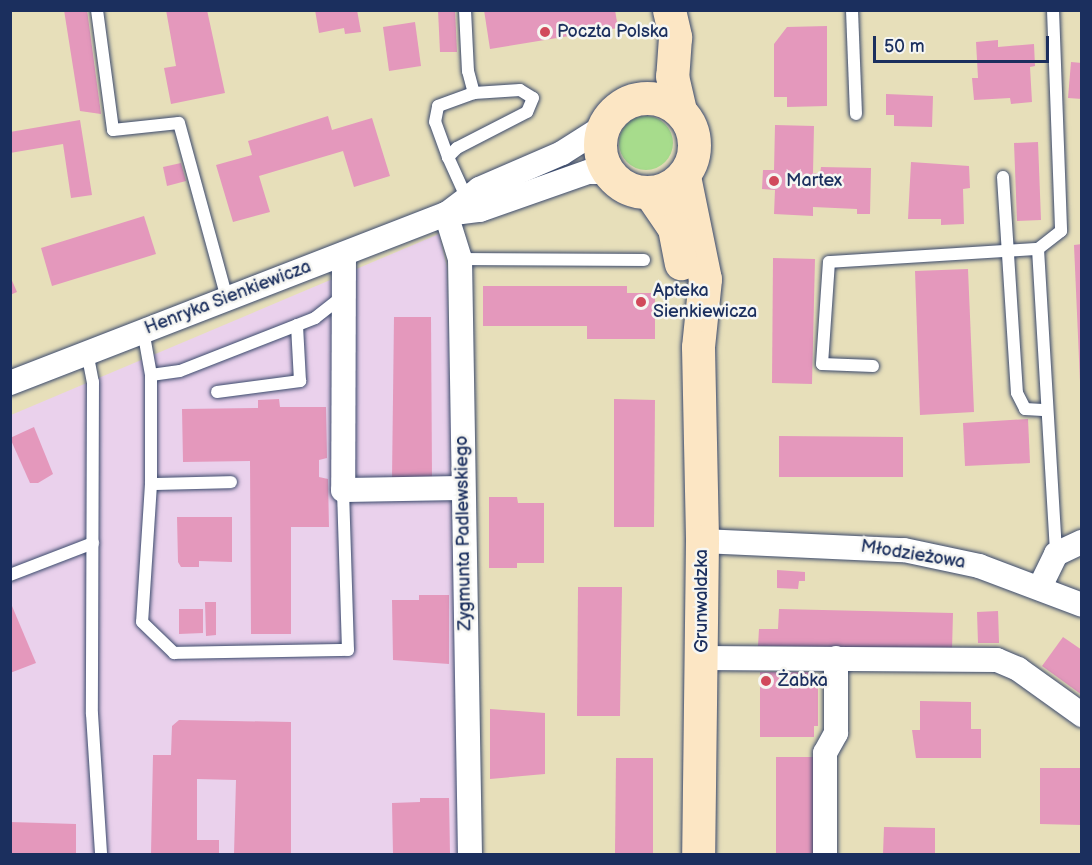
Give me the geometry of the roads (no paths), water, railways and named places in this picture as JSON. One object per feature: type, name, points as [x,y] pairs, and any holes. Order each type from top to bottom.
[{"type":"street","points":[[638,99],[650,73],[657,10]]},
{"type":"street","points":[[669,10],[675,37],[672,76],[680,111]]},
{"type":"street","points":[[638,99],[660,100],[680,111],[689,122],[694,143],[691,163],[684,176],[668,188],[650,193],[619,184],[608,172],[600,150],[603,127],[612,114],[638,99]]},
{"type":"street","name":"Henryka Sienkiewicza","points":[[469,205],[479,189],[587,140],[603,127]]},
{"type":"street","name":"Henryka Sienkiewicza","points":[[10,383],[469,205],[580,174],[608,172]]},
{"type":"street","name":"Grunwaldzka","points":[[684,176],[705,279],[698,347],[702,541],[698,855]]},
{"type":"street","name":"Grunwaldzka","points":[[650,193],[674,228],[687,317],[698,347]]},
{"type":"street","name":"Zygmunta Padlewskiego","points":[[446,214],[460,259],[471,855]]},
{"type":"street","points":[[345,254],[343,490],[464,488]]},
{"type":"street","name":"Młodzieżowa","points":[[702,541],[904,550],[979,566],[1040,587],[1082,605]]},
{"type":"street","points":[[1040,587],[1056,554],[1082,542]]},
{"type":"street","points":[[701,658],[997,660],[1018,669],[1082,715]]},
{"type":"street","points":[[825,855],[825,753],[836,733],[836,658]]},
{"type":"lane","points":[[97,10],[113,130],[179,123],[227,298]]},
{"type":"lane","points":[[465,10],[468,71],[474,93]]},
{"type":"lane","points":[[852,10],[856,114]]},
{"type":"lane","points":[[873,366],[822,364],[829,262],[1038,249],[1060,231],[1053,10]]},
{"type":"lane","points":[[448,157],[457,148],[527,112],[533,98],[520,90],[474,93],[438,106],[435,123],[448,157],[469,205]]},
{"type":"lane","points":[[1003,177],[1005,252],[1017,393],[1025,409],[1047,410]]},
{"type":"lane","points":[[1038,249],[1056,554]]},
{"type":"lane","points":[[460,259],[644,260]]},
{"type":"lane","points":[[151,375],[180,371],[315,318],[344,296]]},
{"type":"lane","points":[[218,392],[300,381],[297,325]]},
{"type":"lane","points":[[143,330],[151,375],[150,484],[142,622],[174,653],[348,650],[343,490]]},
{"type":"lane","points":[[87,352],[93,382],[92,714],[101,855]]},
{"type":"lane","points":[[150,484],[231,482]]},
{"type":"lane","points":[[10,575],[93,543]]},
{"type":"place","name":"Poczta Polska","points":[[545,32]]},
{"type":"place","name":"Martex","points":[[774,181]]},
{"type":"place","name":"Apteka Sienkiewicza","points":[[641,302]]},
{"type":"place","name":"Żabka","points":[[766,681]]}]
